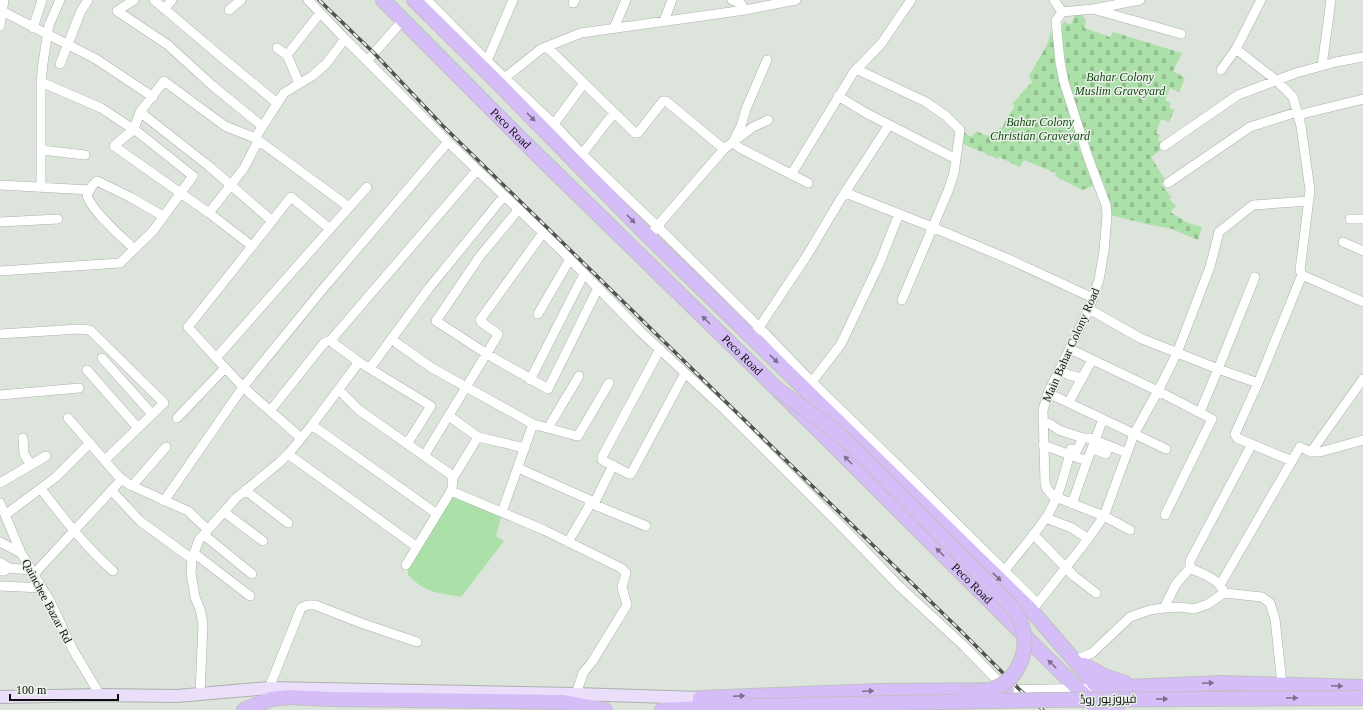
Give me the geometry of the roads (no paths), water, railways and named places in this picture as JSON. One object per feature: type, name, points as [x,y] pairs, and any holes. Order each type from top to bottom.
[{"type":"main road","name":"Peco Road","points":[[383,0],[522,140],[1100,710]]},
{"type":"main road","name":"Peco Road","points":[[414,0],[502,81],[652,231],[1034,607],[1075,660],[1117,710]]},
{"type":"main road","points":[[557,173],[577,156]]},
{"type":"main road","points":[[777,390],[830,427],[853,447],[1010,605],[1018,614],[1023,627],[1025,641],[1024,652],[1020,664],[1013,675],[1003,684],[993,689],[976,693],[890,703]]},
{"type":"main road","points":[[1075,660],[1104,676],[1136,686]]},
{"type":"main road","points":[[1099,688],[1223,683],[1363,687]]},
{"type":"main road","points":[[699,703],[880,691],[1007,690]]},
{"type":"main road","points":[[244,710],[261,702],[289,696],[329,699],[562,702],[605,710]]},
{"type":"main road","name":"فیروزپور روڈ","points":[[662,710],[699,703],[745,706],[1119,699],[1363,698]]},
{"type":"street","points":[[0,26],[4,0]]},
{"type":"street","points":[[33,28],[42,0]]},
{"type":"street","points":[[41,187],[41,82],[49,25],[60,0]]},
{"type":"street","points":[[60,64],[81,11],[88,0]]},
{"type":"street","points":[[134,0],[117,11],[168,45],[213,86],[262,126]]},
{"type":"street","points":[[154,0],[278,102]]},
{"type":"street","points":[[164,9],[172,0]]},
{"type":"street","points":[[229,10],[240,0]]},
{"type":"street","points":[[308,0],[448,142],[570,259],[660,350],[766,451],[898,585],[965,647],[1007,690],[1030,710]]},
{"type":"street","points":[[427,0],[487,61],[502,81],[554,124],[577,156],[614,113]]},
{"type":"street","points":[[487,61],[513,0]]},
{"type":"street","points":[[614,28],[626,0]]},
{"type":"street","points":[[664,21],[672,0]]},
{"type":"street","points":[[732,0],[741,4],[745,10]]},
{"type":"street","points":[[502,81],[541,49],[581,33],[745,10],[770,2],[796,0]]},
{"type":"street","points":[[791,175],[838,96],[856,69],[881,44],[911,0]]},
{"type":"street","points":[[1054,0],[1062,12],[1140,0]]},
{"type":"street","points":[[1221,70],[1236,49],[1261,0]]},
{"type":"street","points":[[1322,66],[1331,0]]},
{"type":"street","points":[[1093,8],[1181,34]]},
{"type":"street","points":[[2,11],[96,59],[153,97]]},
{"type":"street","name":"Main Bahar Colony Road","points":[[1056,497],[1047,490],[1045,483],[1043,410],[1048,393],[1093,298],[1104,251],[1107,214],[1106,204],[1088,157],[1062,68],[1056,20],[1062,12]]},
{"type":"street","points":[[287,55],[320,13]]},
{"type":"street","points":[[367,61],[403,20]]},
{"type":"street","points":[[209,212],[244,168],[262,126],[284,93],[312,76],[326,64],[345,39]]},
{"type":"street","points":[[547,47],[636,134],[663,102],[666,101],[724,149]]},
{"type":"street","points":[[277,48],[287,55],[299,83]]},
{"type":"street","points":[[1236,49],[1277,81],[1293,97],[1301,126],[1309,183],[1309,201],[1300,270],[1302,276],[1258,383],[1235,434],[1237,438],[1292,461]]},
{"type":"street","points":[[1164,146],[1238,95],[1296,73],[1363,57]]},
{"type":"street","points":[[733,142],[741,126],[766,60]]},
{"type":"street","points":[[856,69],[919,98],[946,116],[960,130],[954,174],[902,300]]},
{"type":"street","points":[[252,246],[209,212],[114,146],[134,129],[140,112],[164,81],[225,126],[257,140],[349,207]]},
{"type":"street","points":[[0,271],[120,263],[152,231],[193,176],[134,129],[101,108],[41,82]]},
{"type":"street","points":[[554,124],[584,83]]},
{"type":"street","points":[[838,96],[866,113],[956,159]]},
{"type":"street","points":[[1168,183],[1250,127],[1297,113],[1363,99]]},
{"type":"street","points":[[140,112],[210,167],[272,221]]},
{"type":"street","points":[[652,231],[724,149],[753,127],[768,120]]},
{"type":"street","points":[[756,332],[806,257],[889,125]]},
{"type":"street","points":[[164,501],[243,388],[322,290],[448,142]]},
{"type":"street","points":[[733,142],[740,148],[808,184]]},
{"type":"street","points":[[41,150],[85,155]]},
{"type":"street","points":[[270,412],[324,343],[331,340],[477,170]]},
{"type":"street","points":[[134,249],[88,199],[87,194],[97,181],[130,197],[163,216]]},
{"type":"street","points":[[0,185],[90,190]]},
{"type":"street","points":[[216,358],[367,187]]},
{"type":"street","points":[[846,193],[1013,261],[1093,298]]},
{"type":"street","points":[[370,368],[429,288],[504,196]]},
{"type":"street","points":[[301,438],[243,388],[188,327],[291,197],[330,229]]},
{"type":"street","points":[[911,486],[1005,570],[1034,607],[1088,539],[1104,516],[1134,434],[1158,391],[1176,353],[1210,268],[1218,232],[1253,205],[1309,201]]},
{"type":"street","points":[[518,209],[480,256],[436,319],[437,322],[530,380],[548,389],[598,288]]},
{"type":"street","points":[[809,386],[841,344],[880,262],[899,214]]},
{"type":"street","points":[[0,222],[58,219]]},
{"type":"street","points":[[1350,219],[1363,219]]},
{"type":"street","points":[[424,456],[498,334],[480,322],[480,320],[543,233]]},
{"type":"street","points":[[1343,242],[1363,251]]},
{"type":"street","points":[[538,314],[570,259]]},
{"type":"street","points":[[530,380],[584,274]]},
{"type":"street","points":[[1302,276],[1363,302]]},
{"type":"street","points":[[1200,412],[1255,277]]},
{"type":"street","points":[[1089,308],[1140,338],[1258,383]]},
{"type":"street","points":[[0,334],[79,329],[90,330],[164,403],[105,460]]},
{"type":"street","points":[[391,339],[432,368],[533,424],[577,436],[609,383]]},
{"type":"street","points":[[333,343],[360,362],[431,406],[407,444]]},
{"type":"street","points":[[1070,349],[1158,391],[1212,419],[1165,516]]},
{"type":"street","points":[[660,350],[602,457],[602,460],[631,474],[685,373]]},
{"type":"street","points":[[102,358],[152,414]]},
{"type":"street","points":[[1071,398],[1092,360]]},
{"type":"street","points":[[200,694],[203,623],[195,597],[191,573],[193,556],[199,540],[236,498],[288,454],[360,362]]},
{"type":"street","points":[[177,418],[225,368]]},
{"type":"street","points":[[87,370],[138,428]]},
{"type":"street","points":[[1060,370],[1069,375],[1082,378]]},
{"type":"street","points":[[548,428],[579,376]]},
{"type":"street","points":[[1311,452],[1363,379]]},
{"type":"street","points":[[0,395],[79,388]]},
{"type":"street","points":[[338,392],[340,392],[359,410],[450,474],[453,478]]},
{"type":"street","points":[[1048,393],[1166,450]]},
{"type":"street","points":[[448,416],[478,437],[525,448]]},
{"type":"street","points":[[68,418],[122,479],[132,486],[188,511],[206,533],[252,574]]},
{"type":"street","points":[[1072,504],[1103,419]]},
{"type":"street","points":[[1043,422],[1050,424],[1059,430],[1083,438],[1094,445],[1109,446],[1127,453]]},
{"type":"street","points":[[502,512],[533,424]]},
{"type":"street","points":[[312,425],[437,514]]},
{"type":"street","points":[[406,565],[451,491],[453,478],[478,437]]},
{"type":"street","points":[[23,438],[24,454],[30,465]]},
{"type":"street","points":[[1005,570],[1046,518],[1056,497],[1071,449],[1077,450],[1083,438]]},
{"type":"street","points":[[1075,660],[1092,653],[1130,617],[1150,610],[1180,607],[1194,609],[1208,604],[1222,589],[1300,447],[1311,452],[1320,452],[1363,440]]},
{"type":"street","points":[[5,515],[56,477],[90,443]]},
{"type":"street","points":[[1164,608],[1176,584],[1190,568],[1190,561],[1252,444]]},
{"type":"street","points":[[1043,445],[1087,461]]},
{"type":"street","points":[[132,486],[166,446]]},
{"type":"street","points":[[288,454],[417,547]]},
{"type":"street","points":[[0,483],[46,456]]},
{"type":"street","points":[[568,542],[592,504],[613,465]]},
{"type":"street","points":[[518,468],[590,500],[592,504],[646,526]]},
{"type":"street","points":[[0,562],[10,568],[32,572],[122,479]]},
{"type":"street","points":[[41,488],[73,531],[100,560],[113,571]]},
{"type":"street","points":[[111,490],[140,521],[250,596]]},
{"type":"street","points":[[245,490],[288,523]]},
{"type":"street","points":[[451,491],[568,542],[621,568],[626,573],[622,587],[627,605],[592,662],[583,673],[576,694]]},
{"type":"street","points":[[1056,497],[1104,516],[1130,530]]},
{"type":"street","name":"Qainchee Bazar Rd","points":[[0,503],[22,553],[50,601],[72,648],[100,695]]},
{"type":"street","points":[[224,512],[264,541]]},
{"type":"street","points":[[1046,518],[1072,528],[1088,539]]},
{"type":"street","points":[[1033,534],[1066,566],[1074,576],[1096,593]]},
{"type":"street","points":[[0,542],[22,553]]},
{"type":"street","points":[[0,571],[4,572],[10,568]]},
{"type":"street","points":[[1190,568],[1212,578],[1222,589],[1262,597],[1270,603],[1275,619],[1282,684]]},
{"type":"street","points":[[0,586],[42,588]]},
{"type":"street","points":[[269,688],[302,608],[307,605],[315,605],[361,623],[417,642]]},
{"type":"street","points":[[0,697],[100,695],[177,696],[269,688],[576,694],[699,703]]},
{"type":"street","points":[[977,710],[986,700],[1007,690],[1099,688]]},
{"type":"railway","points":[[319,0],[374,53],[443,126],[1019,689],[1043,710]]},
{"type":"park label","name":"Bahar Colony Muslim Graveyard","points":[[1120,84]]},
{"type":"park label","name":"Bahar Colony Christian Graveyard","points":[[1040,129]]}]
